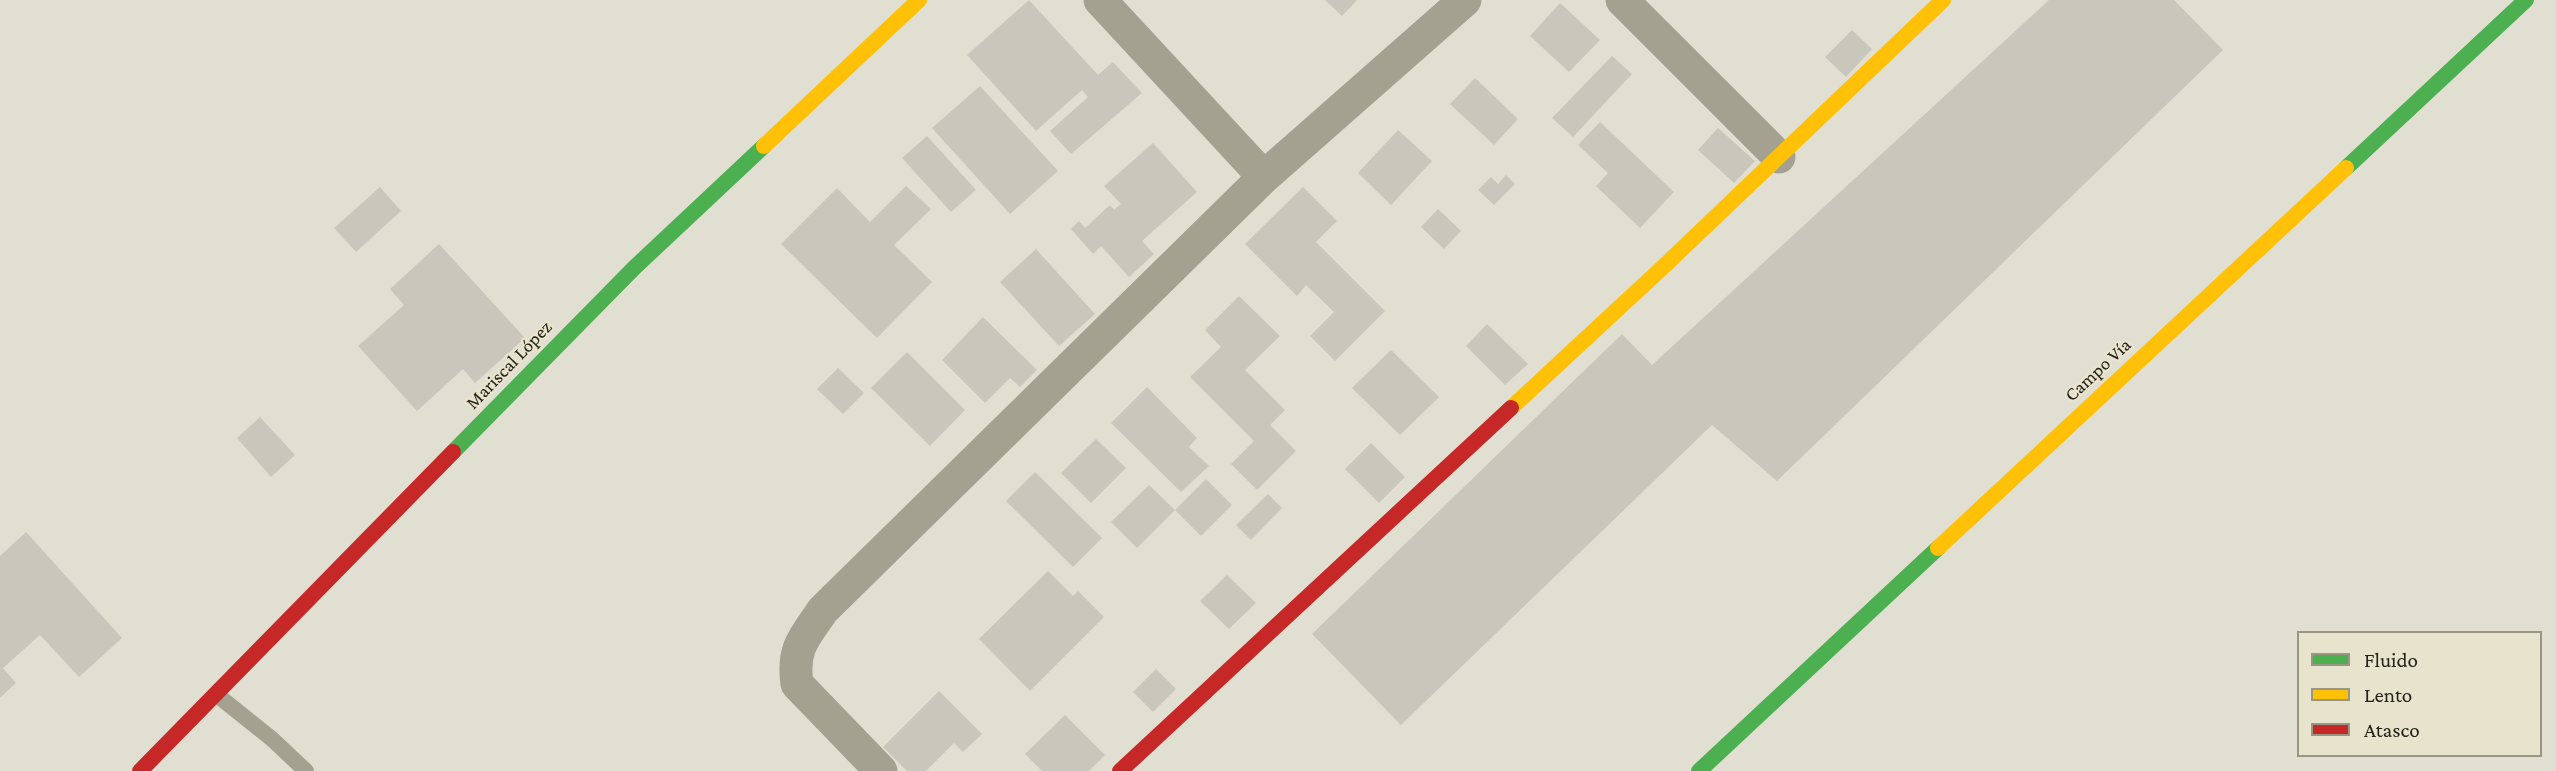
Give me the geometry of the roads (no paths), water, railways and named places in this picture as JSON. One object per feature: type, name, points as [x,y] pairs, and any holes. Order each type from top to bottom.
[{"type":"street","name":"Mariscal López","points":[[140,771],[634,268],[919,0]]},
{"type":"street","points":[[1100,0],[1264,177]]},
{"type":"street","points":[[881,771],[797,684],[795,668],[798,647],[823,610],[1264,177],[1465,0]]},
{"type":"street","points":[[1622,0],[1779,157]]},
{"type":"street","points":[[1120,771],[1662,268],[1943,0]]},
{"type":"street","name":"Campo Vía","points":[[1699,771],[2526,0]]},
{"type":"lane","points":[[217,695],[272,739],[306,771]]}]
